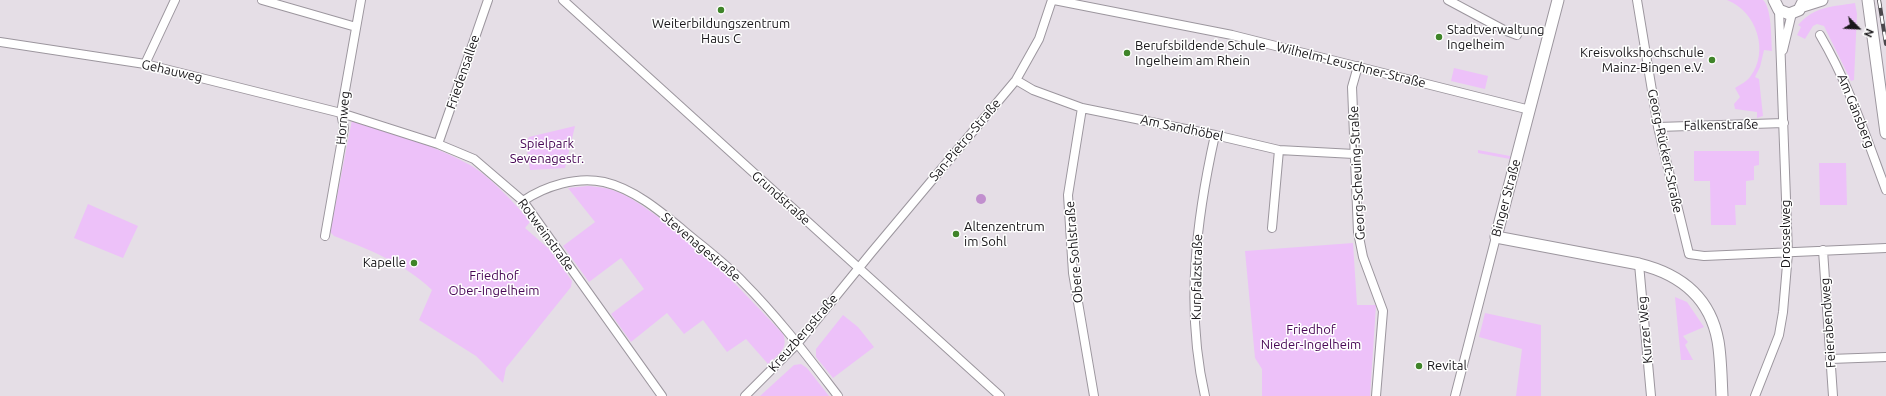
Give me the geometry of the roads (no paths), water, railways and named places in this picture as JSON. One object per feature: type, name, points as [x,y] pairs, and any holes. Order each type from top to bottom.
[{"type":"main road","name":"Binger Straße","points":[[1496,237],[1558,0]]},
{"type":"main road","points":[[1777,5],[1786,14],[1792,14],[1799,10],[1803,3],[1822,0]]},
{"type":"main road","points":[[1868,0],[1886,133]]},
{"type":"main road","points":[[1496,237],[1639,264],[1673,276],[1688,287],[1706,308],[1712,319],[1718,340],[1722,396]]},
{"type":"street","points":[[145,64],[175,0]]},
{"type":"street","points":[[262,0],[356,28]]},
{"type":"street","name":"Hornweg","points":[[325,236],[344,128],[341,113],[361,0]]},
{"type":"street","name":"Friedensallee","points":[[438,144],[488,0]]},
{"type":"street","name":"Wilhelm-Leuschner-Straße","points":[[1053,0],[1232,35],[1530,110]]},
{"type":"street","name":"San-Pietro-Straße","points":[[858,268],[1016,80],[1039,39],[1053,0]]},
{"type":"street","points":[[1448,0],[1504,30],[1517,35]]},
{"type":"street","name":"Georg-Rückert-Straße","points":[[1637,0],[1658,127],[1689,254],[1704,256],[1788,253]]},
{"type":"street","name":"Grundstraße","points":[[568,2],[1000,396]]},
{"type":"street","name":"Drosselweg","points":[[1755,396],[1779,335],[1783,312],[1788,253],[1784,123],[1777,5]]},
{"type":"street","name":"Drosselweg","points":[[1781,67],[1787,28],[1792,14]]},
{"type":"street","name":"Am Gänsberg","points":[[1820,35],[1834,58],[1853,101],[1886,190]]},
{"type":"street","name":"Gehauweg","points":[[0,42],[145,64],[341,113]]},
{"type":"street","name":"Georg-Scheuing-Straße","points":[[1358,66],[1352,87],[1358,232],[1363,257],[1383,311],[1376,396]]},
{"type":"street","name":"Am Sandhöbel","points":[[1016,80],[1033,90],[1082,108],[1215,135],[1279,150],[1354,154]]},
{"type":"street","name":"Obere Sohlstraße","points":[[1082,108],[1068,195],[1073,273],[1094,396]]},
{"type":"street","name":"Rotweinstraße","points":[[341,113],[438,144],[474,159],[523,201],[662,396]]},
{"type":"street","name":"Falkenstraße","points":[[1658,127],[1784,123]]},
{"type":"street","name":"Kurpfalzstraße","points":[[1205,396],[1197,347],[1194,272],[1197,233],[1204,184],[1215,135]]},
{"type":"street","points":[[1272,228],[1279,150]]},
{"type":"street","name":"Stevenagestraße","points":[[523,201],[549,188],[570,182],[590,180],[603,182],[636,195],[674,223],[743,281],[797,344],[838,396]]},
{"type":"street","name":"Binger Straße","points":[[1455,396],[1496,237]]},
{"type":"street","points":[[1788,253],[1823,250],[1886,248]]},
{"type":"street","name":"Feierabendweg","points":[[1823,250],[1833,396]]},
{"type":"street","name":"Kurzer Weg","points":[[1639,264],[1651,396]]},
{"type":"street","name":"Kreuzbergstraße","points":[[745,396],[797,344],[858,268]]},
{"type":"street","points":[[1830,359],[1886,357]]},
{"type":"railway","points":[[1879,0],[1886,44]]},
{"type":"place","name":"Weiterbildungszentrum Haus C","points":[[721,10]]},
{"type":"place","name":"Stadtverwaltung Ingelheim","points":[[1439,37]]},
{"type":"place","name":"Berufsbildende Schule Ingelheim am Rhein","points":[[1127,53]]},
{"type":"place","name":"Kreisvolkshochschule Mainz-Bingen e.V.","points":[[1712,60]]},
{"type":"place","name":"Altenzentrum im Sohl","points":[[956,234]]},
{"type":"place","name":"Kapelle","points":[[414,263]]},
{"type":"place","name":"Revital","points":[[1419,366]]},
{"type":"park label","name":"Spielpark Sevenagestr.","points":[[547,152]]},
{"type":"park label","name":"Friedhof Ober-Ingelheim","points":[[494,284]]},
{"type":"park label","name":"Friedhof Nieder-Ingelheim","points":[[1311,338]]}]
